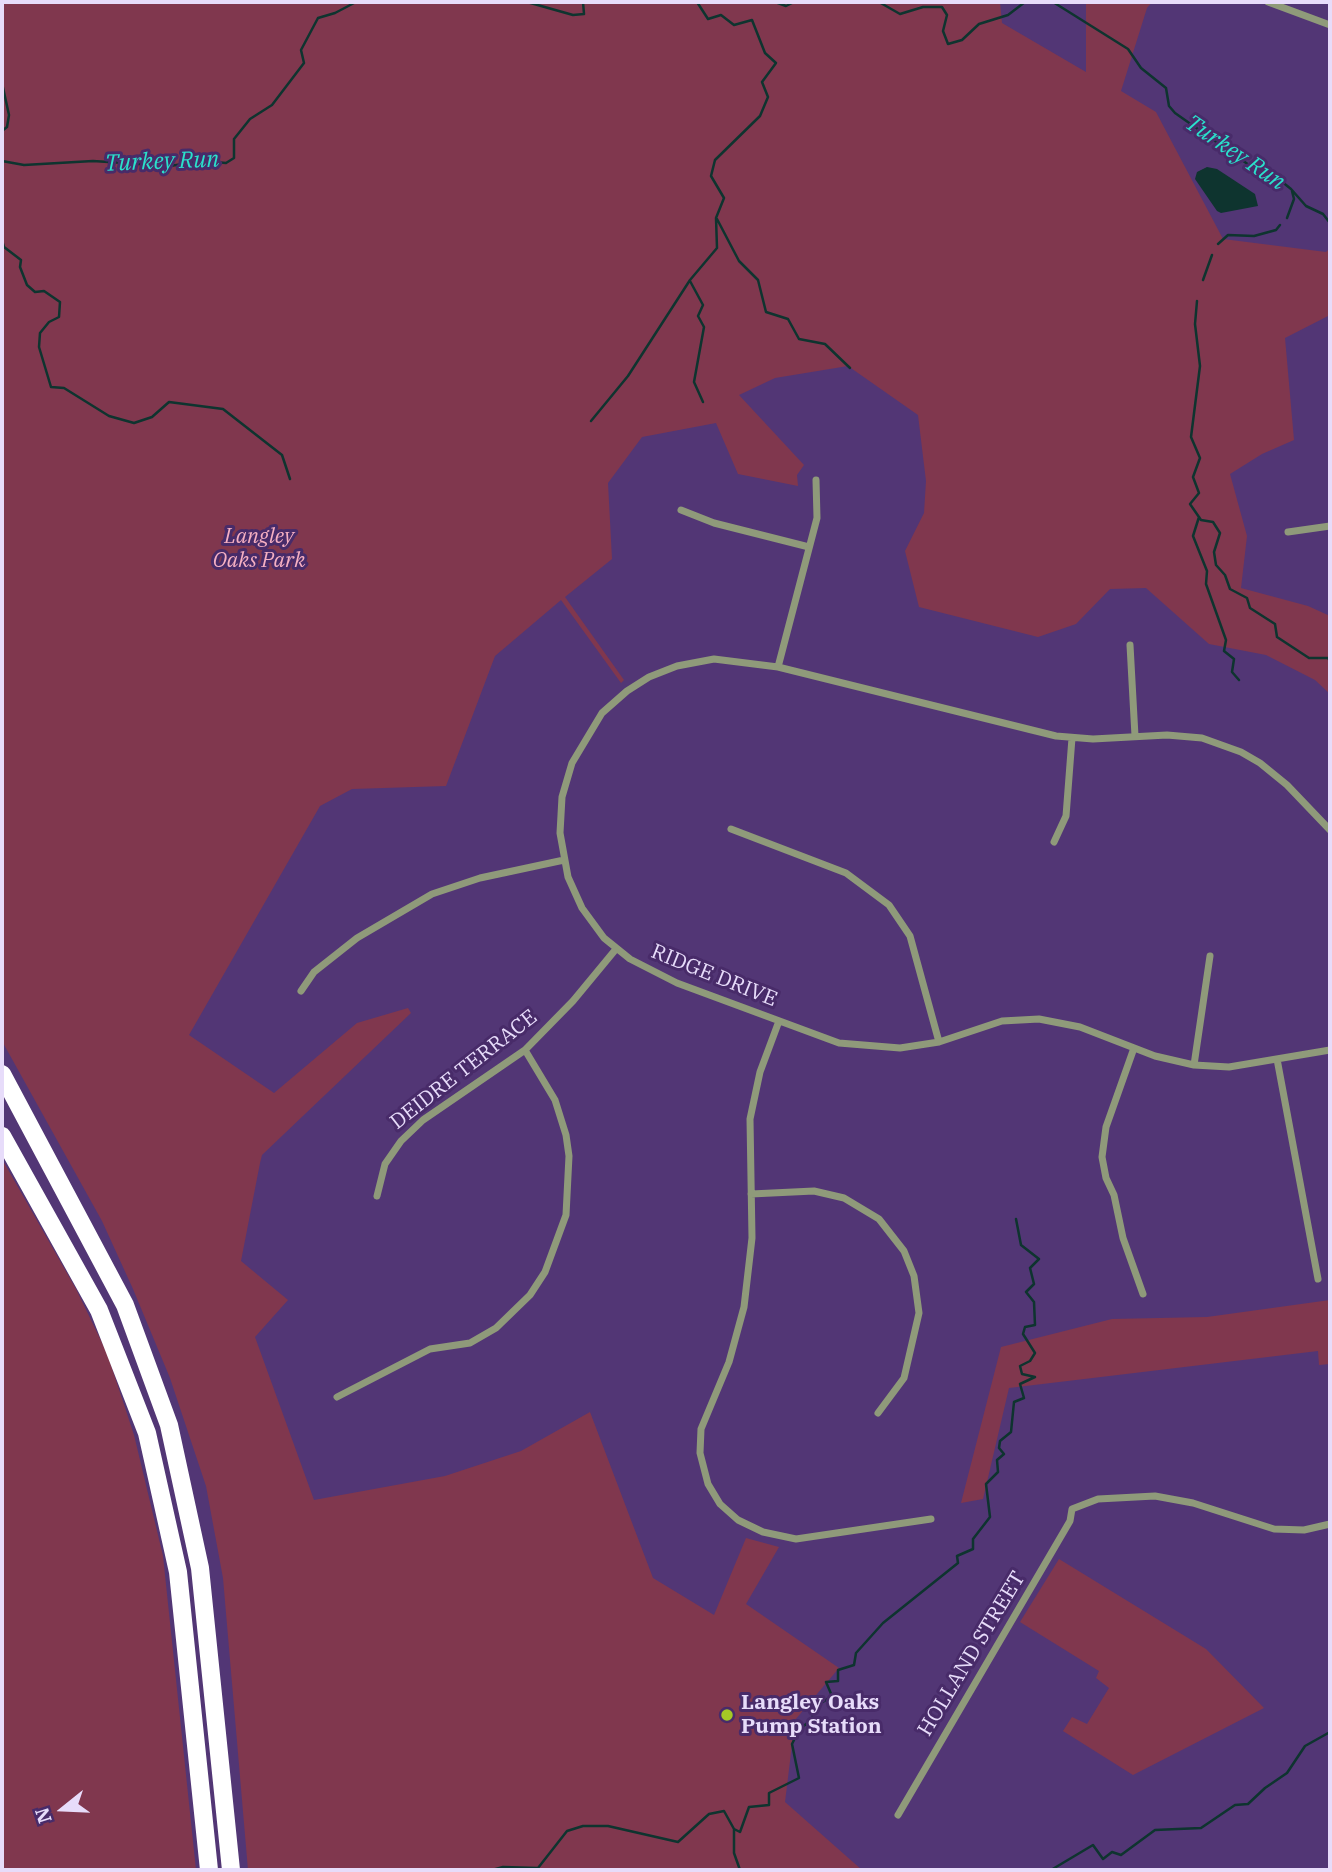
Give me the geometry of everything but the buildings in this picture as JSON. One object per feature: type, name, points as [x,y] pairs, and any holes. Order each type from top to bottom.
[{"type":"highway","points":[[2,1074],[125,1305],[169,1424],[200,1569],[231,1870]]},
{"type":"highway","points":[[2,1136],[99,1310],[147,1433],[161,1486],[178,1572],[209,1870]]},
{"type":"street","points":[[1268,2],[1330,25]]},
{"type":"street","points":[[778,667],[817,518],[816,480]]},
{"type":"street","points":[[681,510],[715,523],[809,547]]},
{"type":"street","points":[[1289,532],[1330,526]]},
{"type":"street","points":[[1130,645],[1135,736]]},
{"type":"street","name":"RIDGE DRIVE","points":[[1330,831],[1287,785],[1241,752],[1193,737],[1072,738],[778,667],[733,659],[695,661],[649,677],[617,699],[590,728],[566,780],[560,815],[564,860],[582,908],[616,949],[656,975],[839,1043],[859,1047],[900,1048],[939,1042],[1002,1021],[1039,1019],[1080,1027],[1134,1048],[1194,1065],[1229,1067],[1330,1050]]},
{"type":"street","points":[[1055,842],[1066,816],[1072,738]]},
{"type":"street","points":[[731,829],[846,873],[889,905],[910,936],[939,1042]]},
{"type":"street","points":[[301,991],[314,972],[357,938],[432,894],[480,878],[564,860]]},
{"type":"street","name":"DEIDRE TERRACE","points":[[377,1196],[385,1164],[401,1141],[423,1120],[525,1050],[573,1001],[616,949]]},
{"type":"street","points":[[1194,1065],[1210,956]]},
{"type":"street","points":[[779,1021],[751,1107],[752,1238],[744,1307],[729,1362],[703,1420],[700,1443],[703,1468],[708,1484],[720,1504],[753,1528],[796,1539],[931,1519]]},
{"type":"street","points":[[1134,1048],[1106,1127],[1102,1157],[1123,1238],[1143,1294]]},
{"type":"street","points":[[337,1397],[430,1349],[470,1343],[496,1328],[523,1303],[545,1272],[566,1215],[569,1156],[566,1135],[555,1100],[525,1050]]},
{"type":"street","points":[[1277,1059],[1318,1279]]},
{"type":"street","points":[[751,1194],[814,1191],[844,1198],[879,1219],[904,1251],[914,1276],[919,1313],[904,1378],[878,1413]]},
{"type":"street","name":"HOLLAND STREET","points":[[898,1815],[1070,1521],[1072,1509],[1107,1498],[1155,1496],[1193,1503],[1274,1529],[1304,1530],[1330,1524]]},
{"type":"green space","name":"Langley Oaks Park","points":[[2,2],[1000,2],[1002,23],[1086,72],[1086,2],[1152,2],[1147,8],[1121,91],[1156,112],[1223,239],[1326,252],[1330,248],[1330,315],[1285,338],[1294,440],[1262,454],[1230,474],[1247,536],[1241,588],[1308,606],[1330,616],[1330,694],[1315,680],[1266,655],[1209,644],[1146,588],[1110,589],[1076,624],[1038,637],[919,607],[905,551],[924,513],[926,481],[918,415],[848,366],[775,378],[739,395],[804,465],[797,475],[798,486],[738,474],[716,423],[642,437],[608,483],[612,559],[565,597],[624,680],[621,683],[561,600],[495,656],[446,786],[352,789],[320,806],[189,1035],[274,1093],[357,1023],[408,1008],[411,1013],[262,1155],[260,1163],[241,1261],[288,1300],[255,1337],[314,1500],[445,1476],[521,1451],[590,1412],[653,1578],[714,1615],[746,1538],[779,1547],[746,1604],[839,1668],[795,1720],[785,1802],[862,1870],[248,1870],[223,1578],[206,1486],[170,1378],[102,1221],[2,1041]]},
{"type":"green space","points":[[2,1159],[76,1289],[107,1353],[134,1435],[163,1556],[196,1870],[2,1870]]},
{"type":"green space","points":[[1330,1300],[1330,1364],[1319,1365],[1318,1351],[1009,1388],[983,1499],[961,1503],[1001,1347],[1112,1319],[1207,1317]]},
{"type":"green space","points":[[1059,1559],[1206,1649],[1264,1708],[1133,1775],[1063,1731],[1072,1717],[1087,1724],[1109,1688],[1096,1678],[1099,1671],[1020,1622]]},
{"type":"shaded area","points":[[1207,167],[1217,169],[1255,194],[1258,206],[1221,213],[1217,211],[1195,179],[1197,172]]},
{"type":"waterway","name":"Turkey Run","points":[[2,161],[24,165],[93,161],[170,166],[202,161],[226,163],[234,158],[234,139],[250,119],[272,105],[304,63],[301,50],[318,18],[356,2]]},
{"type":"waterway","name":"Turkey Run","points":[[496,2],[527,2],[573,15],[584,14],[583,2]]},
{"type":"waterway","points":[[591,421],[628,376],[690,280],[717,248],[716,218],[724,198],[711,176],[715,160],[760,116],[768,97],[762,82],[776,63],[765,53],[752,20],[734,25],[721,15],[708,19],[697,2]]},
{"type":"waterway","name":"Turkey Run","points":[[775,2],[786,6],[794,2]]},
{"type":"waterway","name":"Turkey Run","points":[[879,2],[900,14],[923,7],[942,7],[947,15],[943,31],[948,44],[962,40],[979,24],[1008,15],[1025,2]]},
{"type":"waterway","name":"Turkey Run","points":[[1053,2],[1128,49],[1141,68],[1166,88],[1169,106],[1175,113],[1249,165],[1270,172],[1306,206],[1323,214],[1330,223]]},
{"type":"waterway","points":[[2,83],[9,115],[7,127],[2,131]]},
{"type":"waterway","points":[[1287,218],[1294,199],[1292,191]]},
{"type":"waterway","points":[[717,219],[739,261],[758,280],[766,312],[788,319],[799,339],[825,344],[850,368]]},
{"type":"waterway","points":[[1218,244],[1228,235],[1254,236],[1276,230],[1280,225]]},
{"type":"waterway","points":[[2,240],[4,247],[21,260],[20,267],[27,285],[35,292],[44,291],[60,302],[59,317],[49,322],[40,333],[39,347],[51,387],[64,388],[109,416],[134,423],[152,417],[169,402],[223,409],[282,455],[290,479]]},
{"type":"waterway","points":[[1203,280],[1212,255]]},
{"type":"waterway","points":[[690,281],[703,305],[698,316],[704,327],[694,382],[703,402]]},
{"type":"waterway","points":[[1197,301],[1195,324],[1200,366],[1191,437],[1200,458],[1193,477],[1199,493],[1190,504],[1201,520],[1213,522],[1220,533],[1214,552],[1216,565],[1225,575],[1230,589],[1247,598],[1250,608],[1275,624],[1277,637],[1309,658],[1328,658],[1330,661]]},
{"type":"waterway","points":[[1199,517],[1193,536],[1207,571],[1206,584],[1226,640],[1224,651],[1234,659],[1232,672],[1239,680]]},
{"type":"waterway","points":[[734,1829],[740,1832],[749,1807],[769,1805],[769,1793],[799,1778],[792,1744],[799,1730],[812,1719],[815,1707],[832,1696],[826,1682],[838,1681],[838,1670],[854,1665],[856,1653],[883,1623],[958,1563],[957,1556],[973,1549],[973,1539],[990,1517],[986,1484],[998,1472],[997,1460],[1004,1454],[999,1448],[1000,1441],[1011,1432],[1014,1402],[1024,1398],[1020,1384],[1035,1377],[1022,1374],[1020,1366],[1030,1361],[1035,1353],[1023,1334],[1025,1327],[1035,1325],[1034,1302],[1026,1292],[1034,1284],[1030,1268],[1039,1259],[1021,1245],[1016,1219]]},
{"type":"waterway","points":[[1051,1870],[1093,1845],[1103,1859],[1112,1852],[1121,1855],[1155,1830],[1201,1828],[1235,1805],[1248,1804],[1287,1773],[1305,1746],[1330,1732]]},
{"type":"waterway","points":[[492,1870],[503,1867],[538,1868],[567,1831],[583,1826],[608,1826],[678,1842],[709,1814],[724,1811],[734,1829],[734,1853],[740,1870]]},
{"type":"place","name":"Langley Oaks Pump Station","points":[[727,1715]]}]
